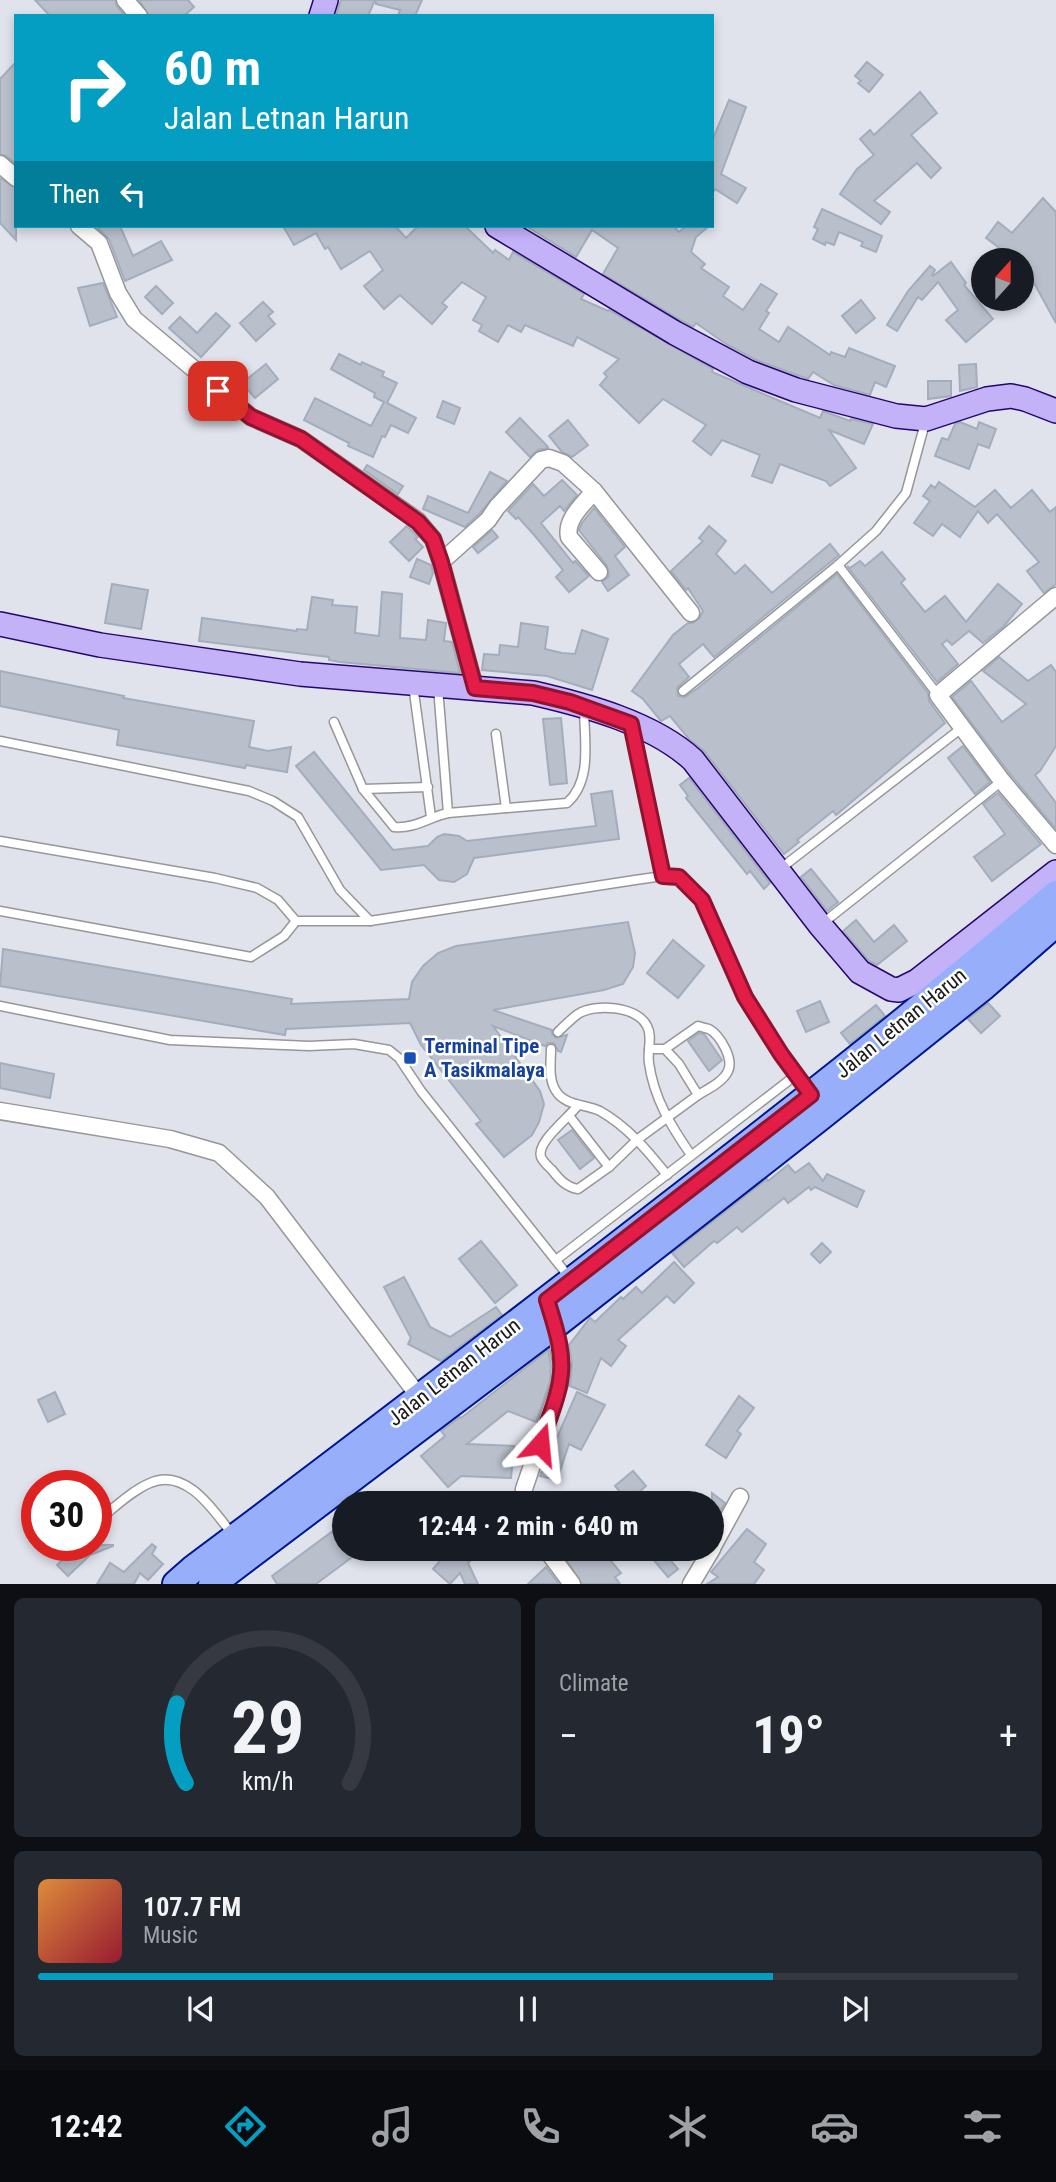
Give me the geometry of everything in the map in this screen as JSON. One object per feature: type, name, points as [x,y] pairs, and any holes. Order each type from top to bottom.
[{"type":"main road","name":"Jalan Letnan Harun","points":[[212,1584],[427,1408],[579,1290],[810,1095],[969,969],[1056,894]]},
{"type":"main road","name":"Jalan Letnan Harun","points":[[810,1095],[984,986],[1056,923]]},
{"type":"main road","name":"Jalan Letnan Harun","points":[[176,1584],[235,1537],[427,1408]]},
{"type":"street","points":[[125,0],[137,14]]},
{"type":"street","points":[[0,164],[14,176]]},
{"type":"street","points":[[81,228],[99,243],[118,293],[134,320],[251,417],[301,439],[418,522],[433,539],[475,688]]},
{"type":"street","points":[[500,228],[675,334],[748,372],[796,390],[896,416],[926,419],[987,399],[1011,396],[1025,398],[1056,411]]},
{"type":"street","points":[[441,562],[492,513],[541,460],[548,458],[563,463],[594,491],[691,613]]},
{"type":"street","points":[[594,491],[573,518],[568,530],[569,537],[599,572]]},
{"type":"street","points":[[1056,596],[938,695],[1002,781],[1056,845]]},
{"type":"street","points":[[0,624],[100,645],[300,674],[533,693],[584,707],[639,727],[668,741],[693,760],[820,925],[860,972],[883,986],[899,989],[917,981],[1056,872]]},
{"type":"street","points":[[0,1111],[170,1139],[219,1153],[267,1198],[427,1408]]},
{"type":"street","points":[[524,1491],[560,1383],[562,1366],[551,1312]]},
{"type":"street","points":[[724,1526],[740,1497]]},
{"type":"street","points":[[555,1561],[572,1584]]},
{"type":"street","points":[[691,1584],[704,1561]]},
{"type":"lane","points":[[683,691],[876,531],[906,493],[926,419]]},
{"type":"lane","points":[[838,565],[938,695]]},
{"type":"lane","points":[[413,683],[431,817]]},
{"type":"lane","points":[[438,685],[449,813]]},
{"type":"lane","points":[[334,722],[363,789],[394,827],[403,828],[449,813],[567,803],[576,794],[584,778],[584,707]]},
{"type":"lane","points":[[639,727],[663,876]]},
{"type":"lane","points":[[777,870],[962,727]]},
{"type":"lane","points":[[496,734],[506,808]]},
{"type":"lane","points":[[0,741],[249,791],[272,800],[298,817],[340,890],[370,921]]},
{"type":"lane","points":[[820,925],[1002,781]]},
{"type":"lane","points":[[363,789],[446,794]]},
{"type":"lane","points":[[0,841],[215,878],[257,888],[278,900],[296,921],[370,921],[663,876],[679,877],[702,900],[745,997],[810,1095],[691,1155],[556,1260]]},
{"type":"lane","points":[[0,911],[251,957],[284,936],[296,921]]},
{"type":"lane","points":[[0,1006],[170,1040],[309,1046],[354,1044],[388,1050],[399,1058],[421,1091],[579,1290]]},
{"type":"lane","points":[[558,1032],[580,1013],[598,1007],[629,1012],[643,1021],[650,1038],[653,1081],[666,1119],[691,1155]]},
{"type":"lane","points":[[578,1105],[570,1117],[546,1139],[542,1147],[542,1159],[561,1180],[578,1189],[610,1167],[638,1139],[718,1082],[730,1067],[729,1058],[717,1036],[709,1029],[698,1026],[665,1049],[649,1049]]},
{"type":"lane","points":[[551,1049],[550,1070],[555,1091],[563,1099],[599,1111],[638,1139],[667,1175]]},
{"type":"lane","points":[[665,1049],[698,1095]]},
{"type":"lane","points":[[570,1117],[610,1167]]},
{"type":"lane","points":[[112,1510],[151,1482],[164,1479],[185,1484],[200,1495],[235,1537]]},
{"type":"building","points":[[35,0],[115,0],[123,14],[48,14]]},
{"type":"building","points":[[139,0],[188,0],[194,7],[186,14],[148,14]]},
{"type":"building","points":[[341,0],[375,0],[369,14],[337,14]]},
{"type":"building","points":[[376,0],[422,0],[416,14],[399,14],[400,10],[376,4]]},
{"type":"building","points":[[867,62],[883,75],[869,92],[858,83],[861,81],[855,76]]},
{"type":"building","points":[[14,64],[14,162],[0,154],[0,79]]},
{"type":"building","points":[[920,92],[937,113],[911,135],[941,168],[931,178],[917,163],[874,201],[890,212],[881,224],[840,194],[857,169],[874,155],[860,139],[870,130],[874,135]]},
{"type":"building","points":[[729,100],[746,107],[721,174],[746,188],[737,203],[714,191],[714,136]]},
{"type":"building","points":[[0,178],[14,187],[16,240],[0,223]]},
{"type":"building","points":[[1043,198],[1056,212],[1056,323],[1034,283],[1034,248],[1000,248],[986,238],[998,222],[1012,233]]},
{"type":"building","points":[[822,209],[882,236],[876,252],[861,246],[863,242],[839,232],[834,245],[826,242],[825,245],[813,239],[818,229],[814,227]]},
{"type":"building","points":[[98,228],[121,228],[133,256],[161,241],[172,260],[125,281],[109,239]]},
{"type":"building","points":[[284,228],[397,228],[406,238],[416,228],[467,228],[493,253],[495,250],[509,260],[513,252],[584,294],[581,299],[609,310],[713,369],[712,372],[820,418],[823,411],[850,421],[851,419],[873,424],[864,444],[829,430],[856,468],[830,486],[826,481],[780,464],[772,483],[752,476],[760,455],[722,440],[711,455],[693,441],[706,425],[663,399],[639,423],[600,385],[607,377],[604,373],[619,359],[577,337],[573,346],[525,325],[521,332],[508,325],[498,342],[479,331],[482,325],[473,320],[486,297],[462,282],[442,303],[447,307],[432,324],[400,295],[384,309],[364,286],[383,270],[370,251],[341,269],[316,233],[294,245]]},
{"type":"building","points":[[529,228],[675,228],[679,232],[684,228],[707,228],[696,237],[691,252],[705,264],[701,268],[729,287],[723,296],[743,310],[761,284],[777,294],[759,329],[779,342],[788,327],[830,355],[831,352],[845,357],[849,348],[895,366],[886,387],[875,382],[870,395],[834,385],[813,372],[808,379],[754,359],[696,323],[693,327],[603,274],[618,248],[592,230],[576,257]]},
{"type":"building","points":[[951,262],[971,293],[971,312],[987,312],[993,319],[966,342],[946,320],[958,310],[938,282],[922,300],[918,297],[897,331],[887,325],[908,291],[930,266],[935,270],[933,276]]},
{"type":"building","points":[[103,283],[117,317],[90,326],[78,288]]},
{"type":"building","points":[[156,286],[173,303],[162,314],[145,297]]},
{"type":"building","points":[[861,300],[875,318],[856,333],[842,316]]},
{"type":"building","points":[[263,302],[273,312],[268,316],[275,324],[256,341],[240,323]]},
{"type":"building","points":[[216,313],[230,326],[201,357],[169,328],[180,317],[197,333]]},
{"type":"building","points":[[339,354],[384,372],[382,376],[397,383],[387,403],[416,418],[408,433],[391,425],[385,437],[382,436],[373,457],[348,446],[349,443],[304,420],[315,398],[371,426],[384,402],[374,397],[375,393],[331,369]]},
{"type":"building","points":[[266,364],[278,379],[255,398],[242,383]]},
{"type":"building","points":[[976,364],[977,387],[960,391],[959,365]]},
{"type":"building","points":[[928,381],[951,381],[951,396],[928,399]]},
{"type":"building","points":[[443,401],[460,408],[454,424],[437,417]]},
{"type":"building","points":[[520,418],[548,448],[538,450],[530,457],[506,432]]},
{"type":"building","points":[[568,420],[588,445],[572,457],[562,452],[549,436]]},
{"type":"building","points":[[960,422],[977,429],[979,422],[996,429],[989,448],[978,444],[969,469],[935,456],[942,438],[948,440],[955,424]]},
{"type":"building","points":[[367,465],[403,486],[398,494],[364,470]]},
{"type":"building","points":[[490,472],[507,481],[465,527],[423,509],[428,496],[468,513]]},
{"type":"building","points":[[562,480],[577,495],[564,511],[560,506],[541,523],[573,563],[575,561],[589,576],[569,592],[556,577],[563,570],[518,517],[516,519],[508,511],[533,484],[544,496]]},
{"type":"building","points":[[939,482],[975,507],[995,490],[1011,508],[1032,490],[1050,512],[1056,507],[1056,584],[1044,593],[1027,571],[1039,562],[997,514],[988,523],[978,511],[960,537],[942,524],[933,536],[914,523],[930,501],[923,496],[931,485],[935,488]]},
{"type":"building","points":[[594,508],[625,547],[615,556],[629,575],[608,591],[602,582],[609,576],[607,566],[579,530]]},
{"type":"building","points":[[407,526],[423,547],[409,561],[390,542]]},
{"type":"building","points":[[709,526],[726,541],[716,554],[735,574],[745,565],[772,593],[830,544],[839,555],[714,657],[703,644],[679,664],[689,677],[677,688],[678,696],[685,697],[698,688],[837,574],[928,693],[929,701],[945,723],[836,815],[833,811],[797,840],[799,842],[784,854],[704,751],[689,739],[670,716],[661,721],[643,699],[632,691],[673,635],[688,623],[693,623],[703,611],[688,588],[686,590],[671,571],[703,541],[699,538]]},
{"type":"building","points":[[492,530],[498,537],[478,553],[473,547]]},
{"type":"building","points":[[882,552],[905,579],[901,583],[925,612],[945,596],[966,622],[998,584],[1022,604],[1004,626],[983,643],[969,631],[952,645],[947,640],[942,644],[958,664],[937,682],[847,566],[850,568],[860,561],[865,566]]},
{"type":"building","points":[[417,559],[431,565],[433,573],[429,584],[410,577]]},
{"type":"building","points":[[112,584],[148,590],[141,629],[105,623]]},
{"type":"building","points":[[382,592],[402,594],[400,638],[426,640],[428,620],[446,623],[444,641],[452,642],[460,673],[340,662],[329,660],[329,657],[199,641],[202,618],[297,631],[307,630],[312,597],[333,600],[332,605],[357,607],[355,633],[379,636]]},
{"type":"building","points":[[521,623],[548,627],[545,649],[562,653],[575,654],[582,630],[608,639],[592,690],[547,676],[482,670],[484,654],[499,655],[500,645],[518,647]]},
{"type":"building","points":[[999,657],[1028,681],[1051,665],[1056,672],[1056,746],[1035,775],[1056,803],[1056,829],[952,697],[971,681],[1002,722],[1026,704],[983,671]]},
{"type":"building","points":[[0,671],[124,696],[123,698],[254,721],[249,747],[268,751],[291,747],[287,772],[246,765],[245,768],[117,745],[119,730],[0,706]]},
{"type":"building","points":[[561,718],[567,783],[550,785],[543,719]]},
{"type":"building","points":[[963,746],[990,782],[975,794],[948,758]]},
{"type":"building","points":[[314,752],[393,850],[428,846],[444,834],[459,836],[467,841],[596,826],[591,794],[612,791],[619,839],[474,858],[467,874],[454,882],[439,880],[424,865],[381,870],[296,766]]},
{"type":"building","points":[[689,778],[770,883],[764,889],[750,871],[747,874],[686,798],[688,796],[680,785]]},
{"type":"building","points":[[998,793],[1041,844],[992,881],[974,857],[1005,834],[983,804]]},
{"type":"building","points":[[811,869],[838,902],[827,911],[801,877]]},
{"type":"building","points":[[856,920],[874,942],[894,925],[907,941],[877,965],[869,961],[843,931]]},
{"type":"building","points":[[628,922],[635,953],[633,967],[623,984],[604,990],[493,1010],[552,1030],[556,1038],[567,1035],[561,1052],[554,1043],[545,1046],[493,1026],[540,1091],[544,1104],[532,1135],[504,1157],[476,1124],[481,1121],[421,1045],[410,1023],[286,1029],[285,1035],[0,986],[3,949],[292,999],[291,1004],[409,999],[412,982],[423,966],[438,953],[456,946]]},
{"type":"building","points":[[673,940],[704,966],[678,998],[647,973]]},
{"type":"building","points":[[820,1001],[829,1022],[806,1032],[797,1011]]},
{"type":"building","points":[[988,1003],[1000,1016],[981,1033],[968,1019]]},
{"type":"building","points":[[876,1005],[885,1016],[850,1044],[841,1033]]},
{"type":"building","points":[[699,1033],[704,1034],[722,1060],[709,1071],[688,1041]]},
{"type":"building","points":[[0,1063],[54,1074],[50,1098],[0,1088]]},
{"type":"building","points":[[572,1130],[594,1158],[580,1169],[558,1140]]},
{"type":"building","points":[[809,1163],[823,1181],[827,1174],[864,1191],[857,1207],[815,1187],[811,1190],[809,1187],[788,1203],[784,1198],[742,1232],[737,1227],[717,1243],[714,1241],[684,1267],[672,1253],[788,1165],[795,1173]]},
{"type":"building","points":[[481,1241],[517,1285],[495,1303],[459,1259]]},
{"type":"building","points":[[822,1243],[831,1252],[820,1263],[811,1254]]},
{"type":"building","points":[[674,1262],[694,1283],[674,1303],[667,1296],[618,1340],[626,1346],[611,1366],[601,1358],[587,1393],[570,1386],[572,1364],[569,1345],[590,1318],[595,1322],[621,1297],[623,1299],[636,1287],[642,1293]]},
{"type":"building","points":[[404,1277],[430,1327],[450,1337],[496,1307],[502,1315],[441,1361],[408,1344],[411,1338],[384,1287]]},
{"type":"building","points":[[548,1350],[550,1381],[536,1422],[508,1411],[467,1444],[514,1446],[511,1478],[461,1476],[448,1487],[421,1456],[445,1436],[441,1431]]},
{"type":"building","points":[[55,1392],[65,1414],[48,1422],[38,1400]]},
{"type":"building","points":[[577,1392],[605,1405],[581,1450],[569,1444],[557,1480],[540,1476]]},
{"type":"building","points":[[739,1396],[754,1408],[737,1431],[741,1434],[726,1458],[706,1445]]},
{"type":"building","points":[[633,1471],[646,1486],[640,1491],[619,1491],[615,1486]]},
{"type":"building","points":[[747,1529],[766,1544],[754,1562],[764,1570],[754,1584],[707,1584],[718,1577],[711,1572],[720,1561],[724,1561],[724,1556]]},
{"type":"building","points":[[332,1532],[332,1561],[347,1561],[316,1584],[277,1584],[272,1576]]},
{"type":"building","points":[[152,1544],[156,1547],[152,1554],[163,1564],[148,1580],[140,1573],[134,1584],[97,1584],[110,1563],[124,1572]]},
{"type":"building","points":[[61,1561],[84,1561],[68,1576],[57,1565]]},
{"type":"building","points":[[440,1561],[470,1561],[468,1563],[478,1584],[465,1584],[460,1573],[450,1584],[433,1569]]},
{"type":"building","points":[[567,1561],[611,1561],[621,1573],[615,1577],[620,1584],[582,1584]]},
{"type":"building","points":[[655,1561],[671,1561],[678,1569],[668,1577]]},
{"type":"building","points":[[546,1567],[559,1584],[528,1584]]},
{"type":"place","name":"Terminal Tipe A Tasikmalaya","points":[[410,1058]]},
{"type":"route","points":[[218,391],[251,417],[301,439],[427,530],[441,562],[475,688],[533,693],[570,702],[631,724],[663,876],[679,877],[702,900],[712,928],[745,997],[811,1095],[547,1300],[559,1340],[562,1366],[560,1383],[540,1444]]}]
